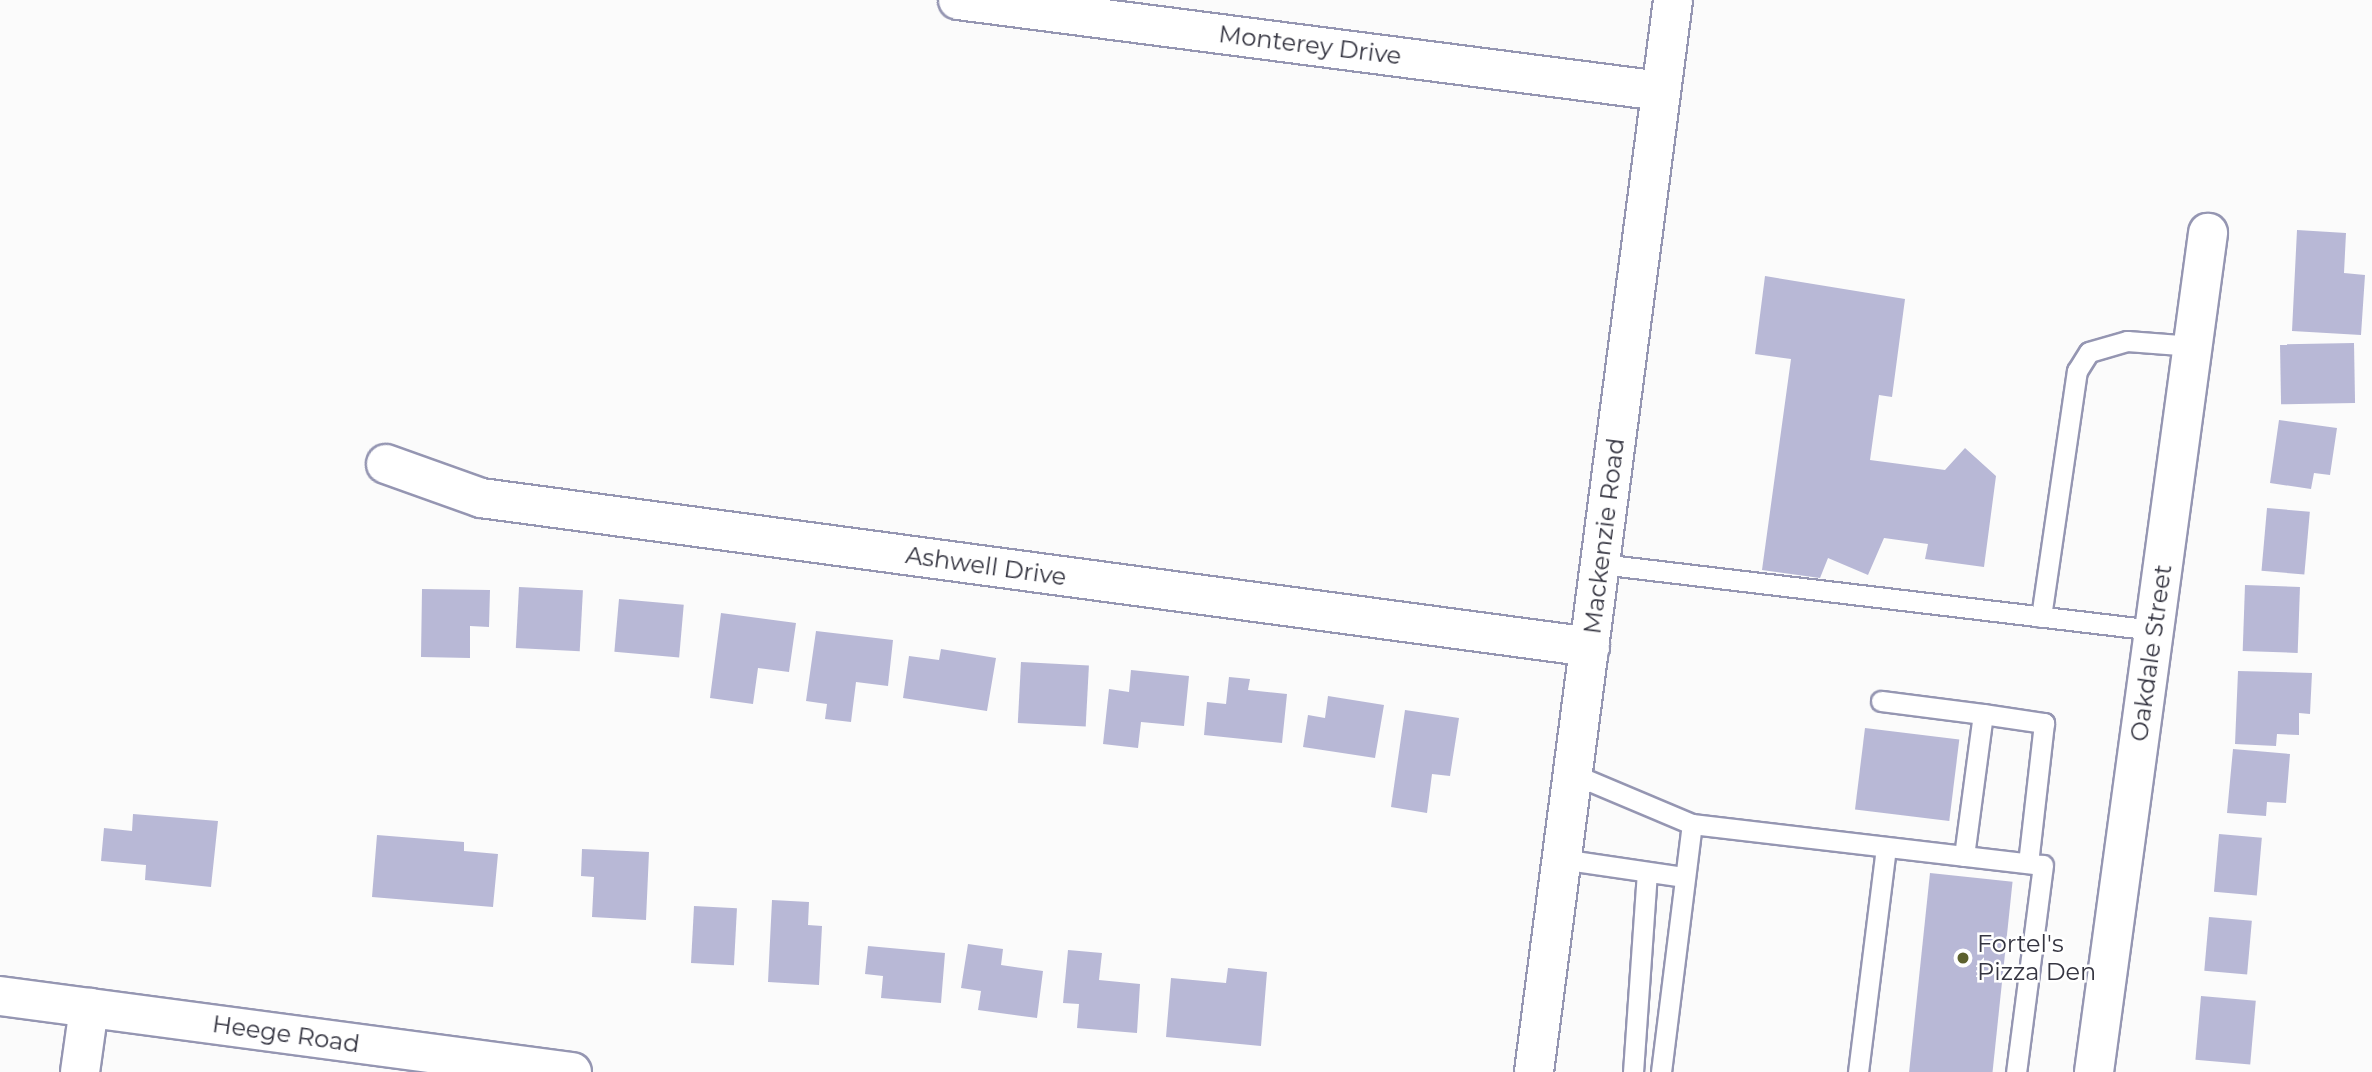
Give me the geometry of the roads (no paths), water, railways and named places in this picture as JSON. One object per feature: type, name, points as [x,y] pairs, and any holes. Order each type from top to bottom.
[{"type":"street","name":"Monterey Drive","points":[[958,0],[1661,91]]},
{"type":"street","name":"Mackenzie Road","points":[[1534,1072],[1673,0]]},
{"type":"street","name":"Oakdale Street","points":[[2094,1072],[2208,233]]},
{"type":"street","name":"Ashwell Drive","points":[[386,464],[481,498],[1590,647]]},
{"type":"street","name":"Heege Road","points":[[0,996],[572,1072]]},
{"type":"street","points":[[80,1072],[89,1008]]},
{"type":"lane","points":[[2041,617],[2077,371],[2089,352],[2127,341],[2193,346]]},
{"type":"lane","points":[[1601,564],[2154,630]]},
{"type":"lane","points":[[1881,701],[2044,723],[2028,863]]},
{"type":"lane","points":[[1964,856],[1983,715]]},
{"type":"lane","points":[[1573,774],[1692,824],[2043,865],[2016,1072]]},
{"type":"lane","points":[[1661,1072],[1692,824]]},
{"type":"lane","points":[[1858,1072],[1886,848]]},
{"type":"lane","points":[[1562,859],[1685,877]]},
{"type":"lane","points":[[1633,1072],[1647,872]]},
{"type":"place","name":"Fortel's Pizza Den","points":[[1963,958]]}]
